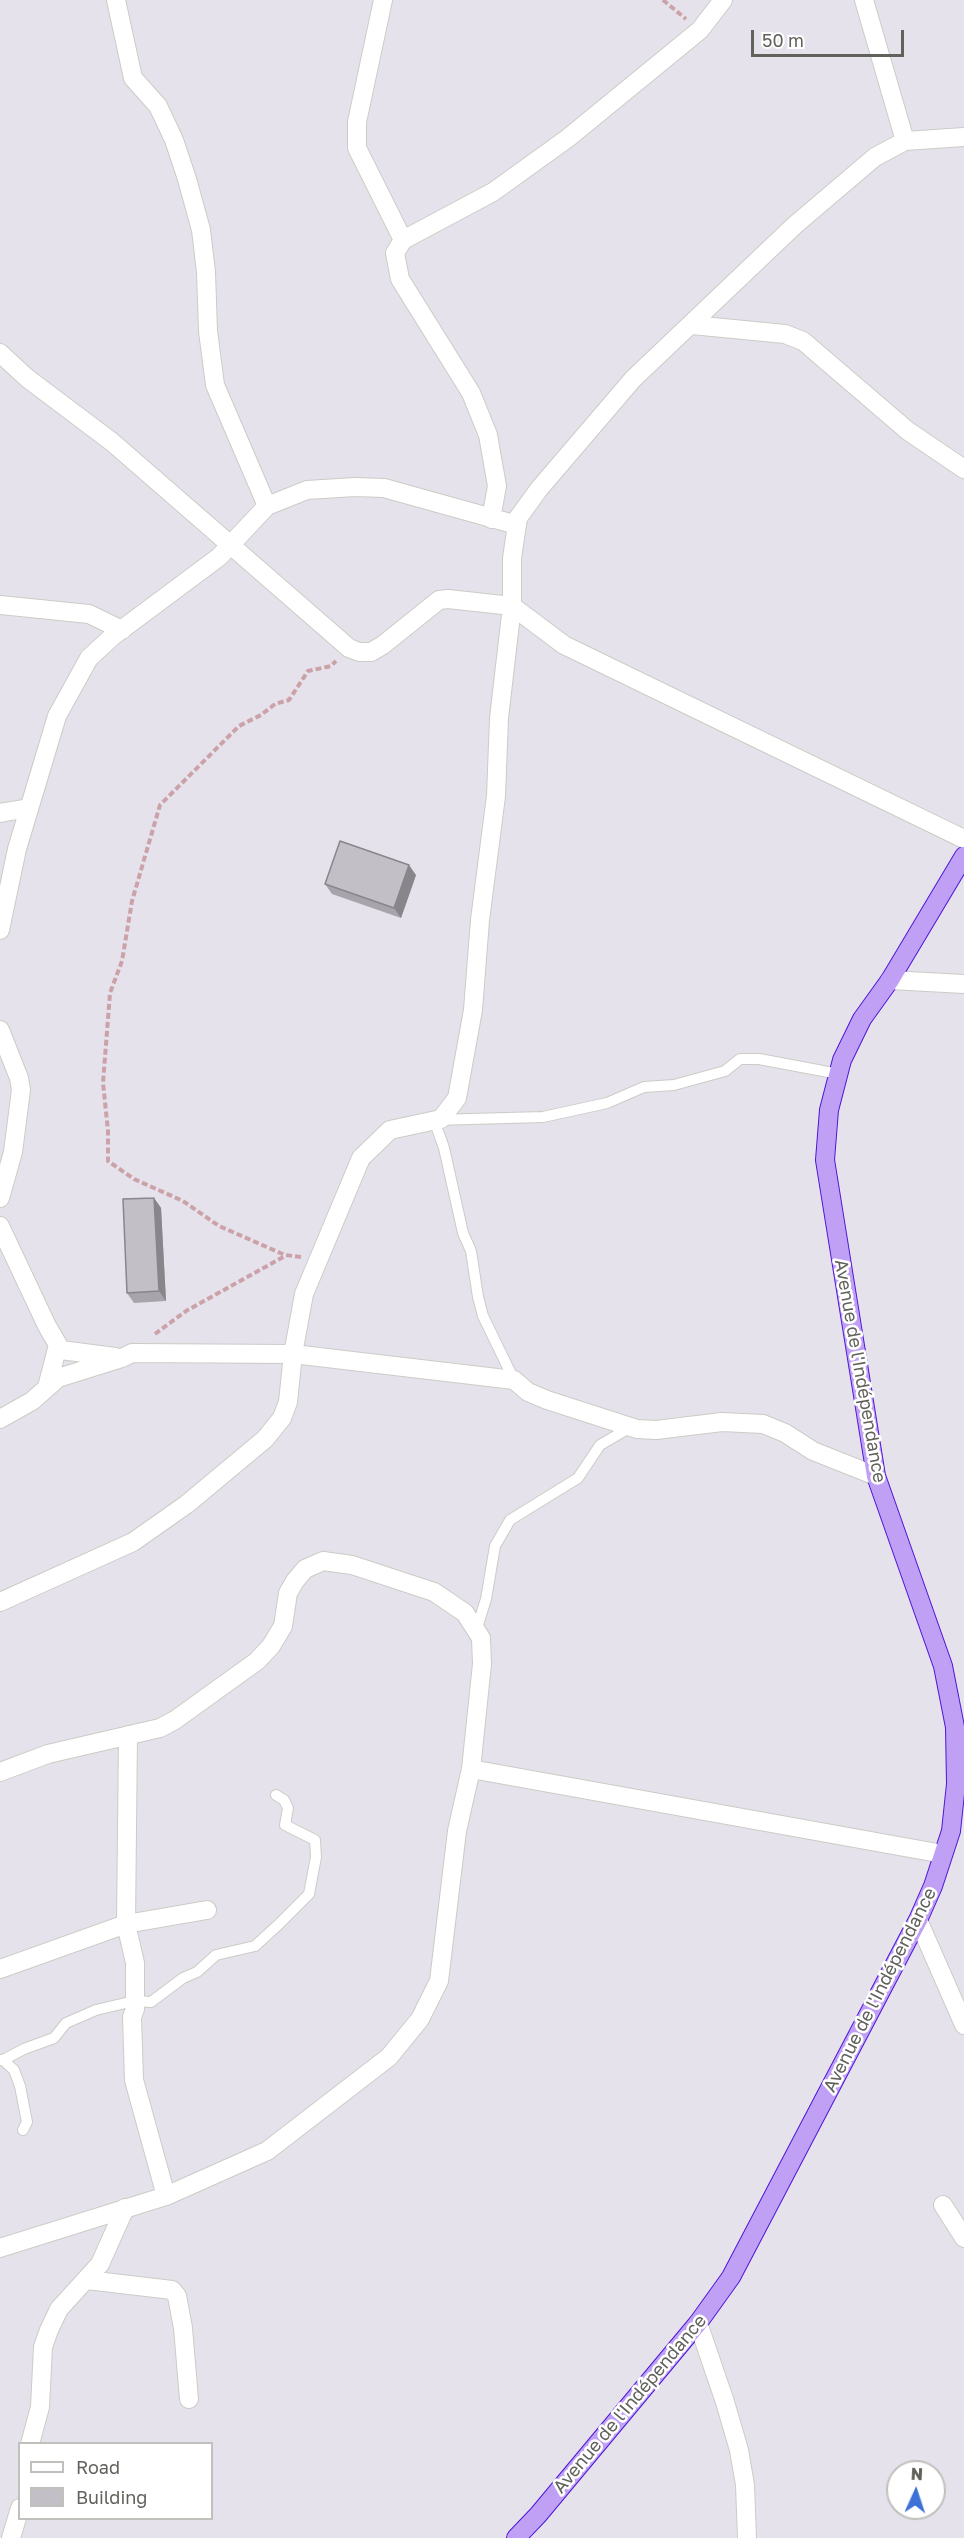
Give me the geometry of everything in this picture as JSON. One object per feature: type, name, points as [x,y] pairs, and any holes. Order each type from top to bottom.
[{"type":"highway","name":"Avenue de l'Indépendance","points":[[516,2538],[538,2515],[698,2323],[731,2277],[918,1920],[944,1854],[958,1833],[955,1727],[943,1666],[876,1476],[825,1160],[829,1110],[842,1060],[862,1020],[890,980],[964,856]]},
{"type":"street","points":[[116,0],[133,78],[158,106],[174,140],[187,179],[201,230],[206,272],[208,331],[215,385],[267,506]]},
{"type":"street","points":[[383,0],[357,122],[357,148],[403,240]]},
{"type":"street","points":[[491,519],[497,486],[488,435],[471,393],[399,279],[395,253],[403,240],[493,192],[568,138],[700,30],[723,0]]},
{"type":"street","points":[[864,0],[905,141]]},
{"type":"street","points":[[0,1602],[133,1542],[187,1504],[265,1439],[282,1418],[288,1402],[293,1354],[304,1294],[361,1158],[390,1131],[441,1119],[457,1098],[473,1010],[480,920],[496,796],[499,718],[512,606],[512,558],[518,518],[539,489],[633,379],[795,225],[875,157],[905,141],[964,137]]},
{"type":"street","points":[[692,325],[785,334],[803,341],[908,431],[964,469]]},
{"type":"street","points":[[0,353],[27,378],[112,442],[349,648],[359,652],[371,652],[439,600],[512,606],[564,645],[964,839]]},
{"type":"street","points":[[0,930],[17,849],[57,716],[89,658],[122,630],[219,557],[267,506],[307,490],[375,488],[396,491],[517,525]]},
{"type":"street","points":[[0,605],[89,614],[122,630]]},
{"type":"street","points":[[0,813],[29,808]]},
{"type":"street","points":[[890,980],[964,984]]},
{"type":"street","points":[[0,1030],[19,1078],[21,1090],[13,1152],[0,1198]]},
{"type":"street","points":[[0,1226],[61,1350],[127,1356],[293,1354],[514,1380],[528,1392],[547,1400],[631,1427],[656,1430],[722,1422],[763,1424],[785,1433],[813,1451],[876,1476]]},
{"type":"street","points":[[47,1387],[58,1345]]},
{"type":"street","points":[[0,1419],[32,1401],[58,1378],[127,1356]]},
{"type":"street","points":[[0,1772],[48,1754],[160,1728],[175,1720],[257,1661],[271,1646],[283,1626],[288,1593],[295,1581],[305,1569],[323,1561],[352,1565],[434,1592],[465,1613],[481,1638],[482,1664],[471,1769],[457,1832],[439,1981],[420,2019],[389,2056],[267,2151],[166,2196],[0,2248]]},
{"type":"street","points":[[128,1735],[126,1924],[135,1963],[135,2008],[132,2017],[134,2080],[166,2196]]},
{"type":"street","points":[[471,1769],[944,1854]]},
{"type":"street","points":[[0,1969],[126,1924],[207,1910]]},
{"type":"street","points":[[918,1920],[964,2025]]},
{"type":"street","points":[[943,2205],[964,2238]]},
{"type":"street","points":[[31,2442],[40,2407],[43,2347],[59,2309],[100,2264],[125,2208]]},
{"type":"street","points":[[87,2280],[172,2290],[177,2296],[183,2328],[189,2398]]},
{"type":"street","points":[[698,2323],[739,2451],[745,2484],[747,2538]]},
{"type":"street","points":[[12,2538],[18,2516]]},
{"type":"lane","points":[[514,1380],[483,1316],[471,1251],[464,1233],[444,1148],[434,1120],[543,1117],[607,1103],[644,1087],[674,1085],[725,1071],[740,1059],[759,1059],[838,1074]]},
{"type":"lane","points":[[476,1631],[486,1599],[495,1546],[510,1520],[578,1478],[600,1445],[631,1427]]},
{"type":"lane","points":[[23,2130],[27,2122],[20,2086],[14,2070],[1,2060],[54,2038],[66,2023],[96,2010],[134,2001],[151,2002],[183,1978],[197,1972],[216,1955],[255,1946],[309,1894],[316,1857],[315,1840],[285,1825],[288,1808],[284,1800],[276,1795]]},
{"type":"path","points":[[663,0],[700,30]]},
{"type":"path","points":[[318,1259],[285,1255],[219,1226],[183,1201],[134,1179],[108,1161],[108,1131],[103,1083],[110,993],[122,961],[132,901],[160,805],[239,726],[261,716],[275,704],[289,700],[308,671],[331,666],[349,648]]},
{"type":"path","points":[[127,1356],[186,1311],[285,1255]]},
{"type":"building","points":[[340,841],[409,865],[394,908],[325,884]]},
{"type":"building","points":[[154,1198],[159,1291],[127,1293],[123,1199]]}]
